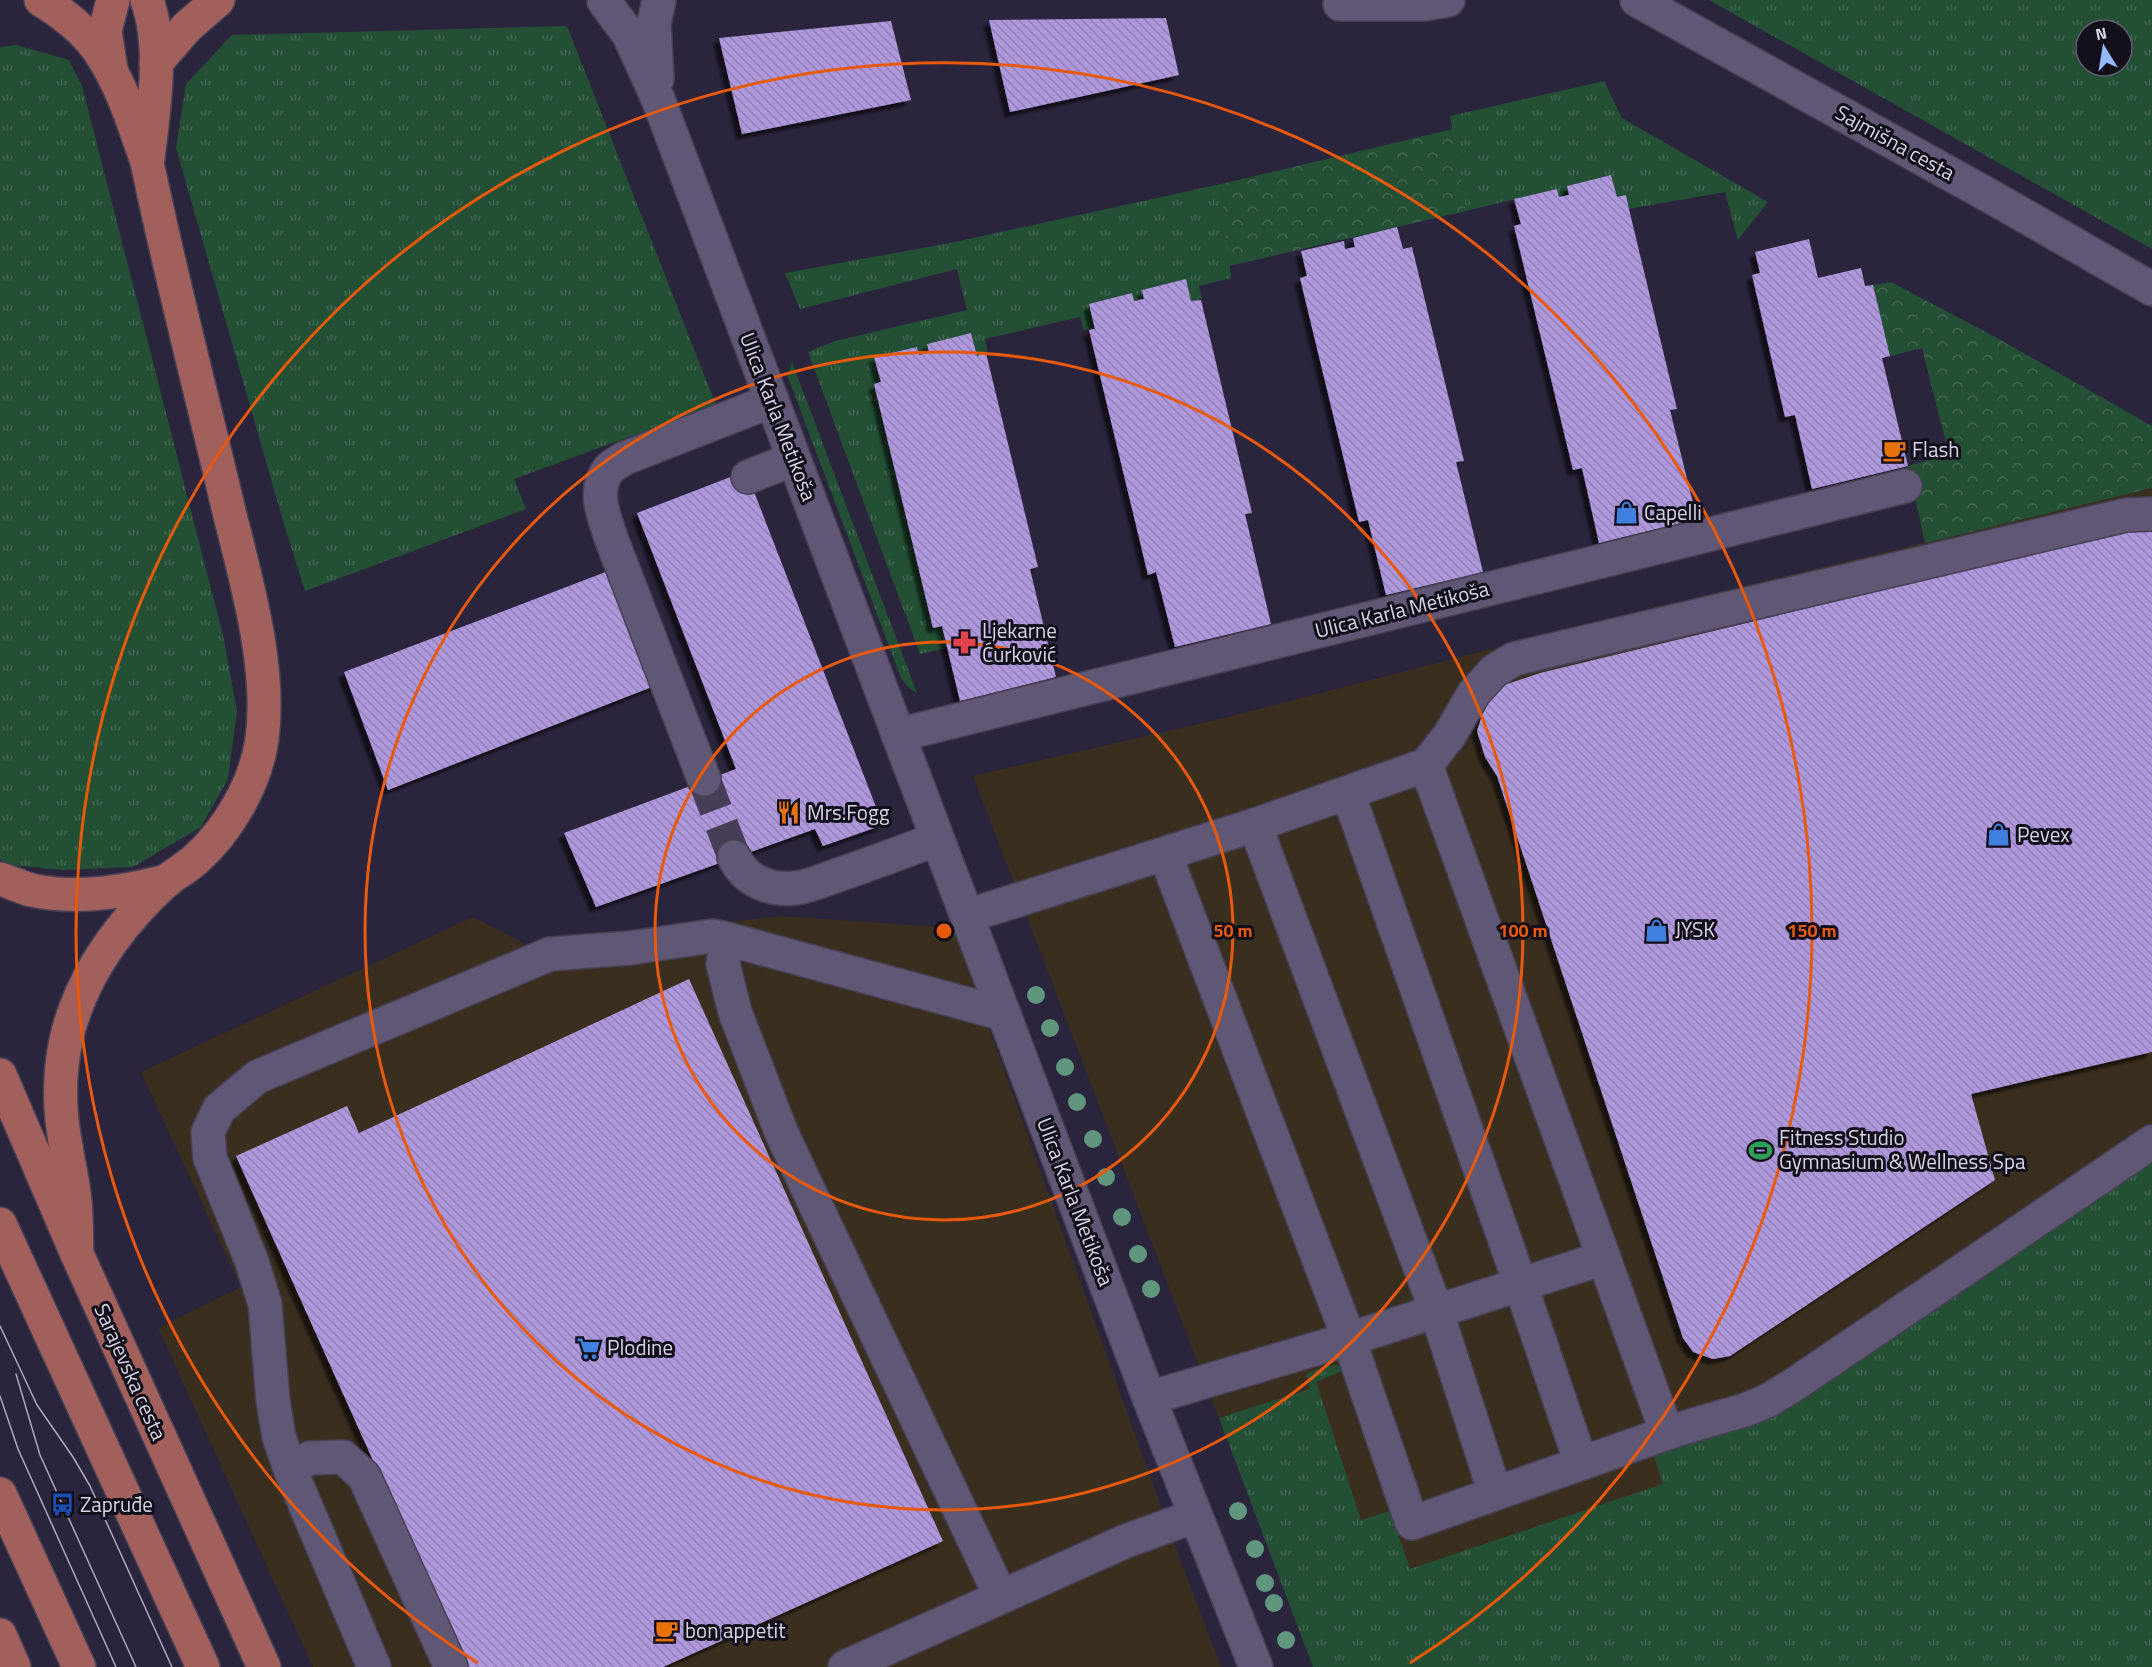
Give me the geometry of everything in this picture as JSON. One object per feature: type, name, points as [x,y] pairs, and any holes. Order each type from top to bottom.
[{"type":"main road","points":[[41,0],[83,32],[97,48],[128,109],[147,162],[242,565],[257,638],[263,682],[262,740],[250,780],[236,809],[196,859],[166,881],[112,939],[90,975],[74,1011],[64,1047],[61,1082],[62,1119],[76,1205],[77,1254]]},
{"type":"main road","points":[[112,74],[105,31],[113,0]]},
{"type":"main road","points":[[147,0],[153,29],[156,96],[147,162]]},
{"type":"main road","points":[[156,63],[188,27],[218,0]]},
{"type":"main road","points":[[0,879],[31,890],[85,895],[122,892],[166,881]]},
{"type":"main road","name":"Sarajevska cesta","points":[[0,1075],[77,1254],[264,1667]]},
{"type":"main road","points":[[0,1224],[203,1667]]},
{"type":"main road","points":[[0,1494],[79,1667]]},
{"type":"main road","points":[[0,1635],[14,1667]]},
{"type":"street","points":[[603,1],[626,7],[652,0]]},
{"type":"street","name":"Ulica Karla Metikoša","points":[[658,99],[654,23],[659,0]]},
{"type":"street","points":[[1340,4],[1425,4],[1448,0]]},
{"type":"street","name":"Sajmišna cesta","points":[[1636,0],[1997,200],[2152,289]]},
{"type":"street","name":"Ulica Karla Metikoša","points":[[603,1],[629,35],[658,99],[1149,1398],[1256,1667]]},
{"type":"street","points":[[704,779],[611,538],[599,503],[602,485],[609,469],[625,458],[771,401]]},
{"type":"street","points":[[748,477],[793,459]]},
{"type":"street","name":"Ulica Karla Metikoša","points":[[898,735],[1905,486]]},
{"type":"street","points":[[967,916],[1255,825],[1426,765],[1449,736],[1474,693],[1494,671],[1514,659],[2126,515],[2152,514]]},
{"type":"street","points":[[1426,765],[1667,1433]]},
{"type":"street","points":[[1348,793],[1581,1463]]},
{"type":"street","points":[[1255,825],[1436,1310],[1496,1493]]},
{"type":"street","points":[[734,857],[739,868],[756,883],[796,888],[937,839]]},
{"type":"street","points":[[1165,854],[1349,1339],[1412,1523],[1667,1433],[1745,1410],[1769,1400],[1796,1384],[2152,1142]]},
{"type":"street","points":[[374,1667],[290,1469],[279,1437],[273,1401],[265,1304],[252,1262],[210,1158],[208,1132],[219,1109],[257,1077],[550,954],[630,948],[712,936],[1004,1014]]},
{"type":"street","points":[[727,939],[723,964],[735,1012],[782,1134],[1001,1598]]},
{"type":"street","points":[[1149,1398],[1349,1339],[1604,1258]]},
{"type":"street","points":[[290,1469],[310,1458],[343,1457],[364,1476],[451,1667]]},
{"type":"street","points":[[845,1667],[1126,1541],[1196,1516]]},
{"type":"shaded area","points":[[2152,488],[2152,1157],[1434,1648],[1222,1426],[973,776],[1220,719],[1631,613]]},
{"type":"shaded area","points":[[781,916],[953,928],[1221,1667],[313,1667],[158,1328],[241,1287],[141,1072],[473,917],[527,945]]},
{"type":"green space","points":[[1709,0],[2152,0],[2152,249]]},
{"type":"green space","points":[[567,26],[716,405],[514,479],[526,509],[305,591],[176,148],[186,84],[232,35]]},
{"type":"green space","points":[[16,45],[69,60],[82,86],[223,635],[237,711],[228,779],[201,827],[133,867],[64,870],[9,865],[0,859],[0,47]]},
{"type":"green space","points":[[1604,81],[1622,118],[1768,202],[1738,240],[1725,192],[1629,209],[1626,196],[1617,197],[1611,175],[1567,186],[1568,192],[1559,197],[1557,189],[1466,211],[1450,116]]},
{"type":"green space","points":[[1453,129],[1466,211],[1229,266],[1221,184]]},
{"type":"green space","points":[[1221,184],[1231,278],[1199,286],[1202,299],[1191,301],[1186,279],[1142,290],[1144,299],[1134,301],[1132,293],[1090,304],[1095,329],[1084,330],[1080,317],[985,339],[988,354],[977,356],[971,333],[927,344],[929,352],[919,355],[917,347],[875,357],[881,382],[874,385],[933,628],[942,626],[947,648],[920,654],[808,352],[835,341],[967,310],[957,269],[800,309],[785,273],[950,243]]},
{"type":"green space","points":[[1891,282],[1997,338],[2152,426],[2152,488],[1925,543],[1908,466],[1949,454],[1922,348],[1890,356],[1873,285]]},
{"type":"green space","points":[[792,362],[917,693],[909,688],[901,678],[788,377]]},
{"type":"green space","points":[[2152,1157],[2152,1667],[1313,1667],[1219,1418],[1310,1389],[1306,1374],[1326,1366],[1336,1365],[1344,1370],[1316,1382],[1361,1520],[1390,1511],[1410,1569],[1663,1484],[1654,1456],[1769,1419]]},
{"type":"building","points":[[1166,18],[1179,75],[1010,112],[989,20]]},
{"type":"building","points":[[891,21],[911,100],[742,134],[719,38]]},
{"type":"building","points":[[1611,175],[1617,197],[1626,195],[1677,409],[1670,410],[1697,519],[1599,543],[1582,468],[1573,470],[1514,226],[1521,224],[1514,199],[1557,189],[1559,197],[1569,195],[1567,186]]},
{"type":"building","points":[[1397,227],[1403,249],[1412,247],[1464,461],[1456,462],[1483,572],[1386,595],[1368,520],[1359,522],[1300,278],[1307,276],[1301,251],[1344,241],[1345,249],[1355,247],[1353,238]]},
{"type":"building","points":[[1809,239],[1818,278],[1861,268],[1865,286],[1873,285],[1890,356],[1882,358],[1908,466],[1812,489],[1795,415],[1785,417],[1752,275],[1760,273],[1755,252]]},
{"type":"building","points":[[1186,279],[1191,301],[1201,300],[1252,513],[1245,514],[1271,624],[1175,647],[1156,572],[1148,575],[1089,330],[1095,329],[1089,304],[1132,293],[1134,301],[1144,299],[1142,290]]},
{"type":"building","points":[[971,333],[977,356],[986,353],[1038,567],[1030,569],[1056,677],[960,701],[942,626],[933,628],[874,384],[881,382],[874,357],[917,347],[919,355],[929,352],[927,344]]},
{"type":"building","points":[[746,471],[883,825],[823,846],[815,829],[596,907],[564,833],[736,769],[637,513]]},
{"type":"building","points":[[2134,529],[2152,530],[2152,1052],[1971,1094],[1995,1180],[1730,1356],[1713,1359],[1693,1352],[1683,1338],[1497,776],[1485,757],[1477,731],[1485,706],[1504,685],[1540,673]]},
{"type":"building","points":[[616,568],[662,683],[388,790],[344,672]]},
{"type":"building","name":"Plodine","points":[[689,979],[943,1541],[663,1667],[466,1667],[236,1156],[347,1106],[359,1133]]},
{"type":"tunnel","points":[[704,779],[734,857]]},
{"type":"tram line","points":[[0,1326],[37,1405],[90,1486],[172,1667]]},
{"type":"tram line","points":[[16,1374],[40,1455],[136,1667]]},
{"type":"tram line","points":[[0,1396],[18,1449],[116,1667]]},
{"type":"place","name":"Flash","points":[[1894,450]]},
{"type":"place","name":"Capelli","points":[[1626,513]]},
{"type":"place","name":"Ljekarne Ćurković","points":[[964,643]]},
{"type":"place","name":"Mrs.Fogg","points":[[789,813]]},
{"type":"place","name":"Pevex","points":[[1999,835]]},
{"type":"place","name":"JYSK","points":[[1657,930]]},
{"type":"place","name":"Fitness Studio Gymnasium & Wellness Spa","points":[[1761,1150]]},
{"type":"place","name":"Plodine","points":[[589,1348]]},
{"type":"place","name":"Zapruđe","points":[[62,1505]]},
{"type":"place","name":"bon appetit","points":[[667,1631]]}]
